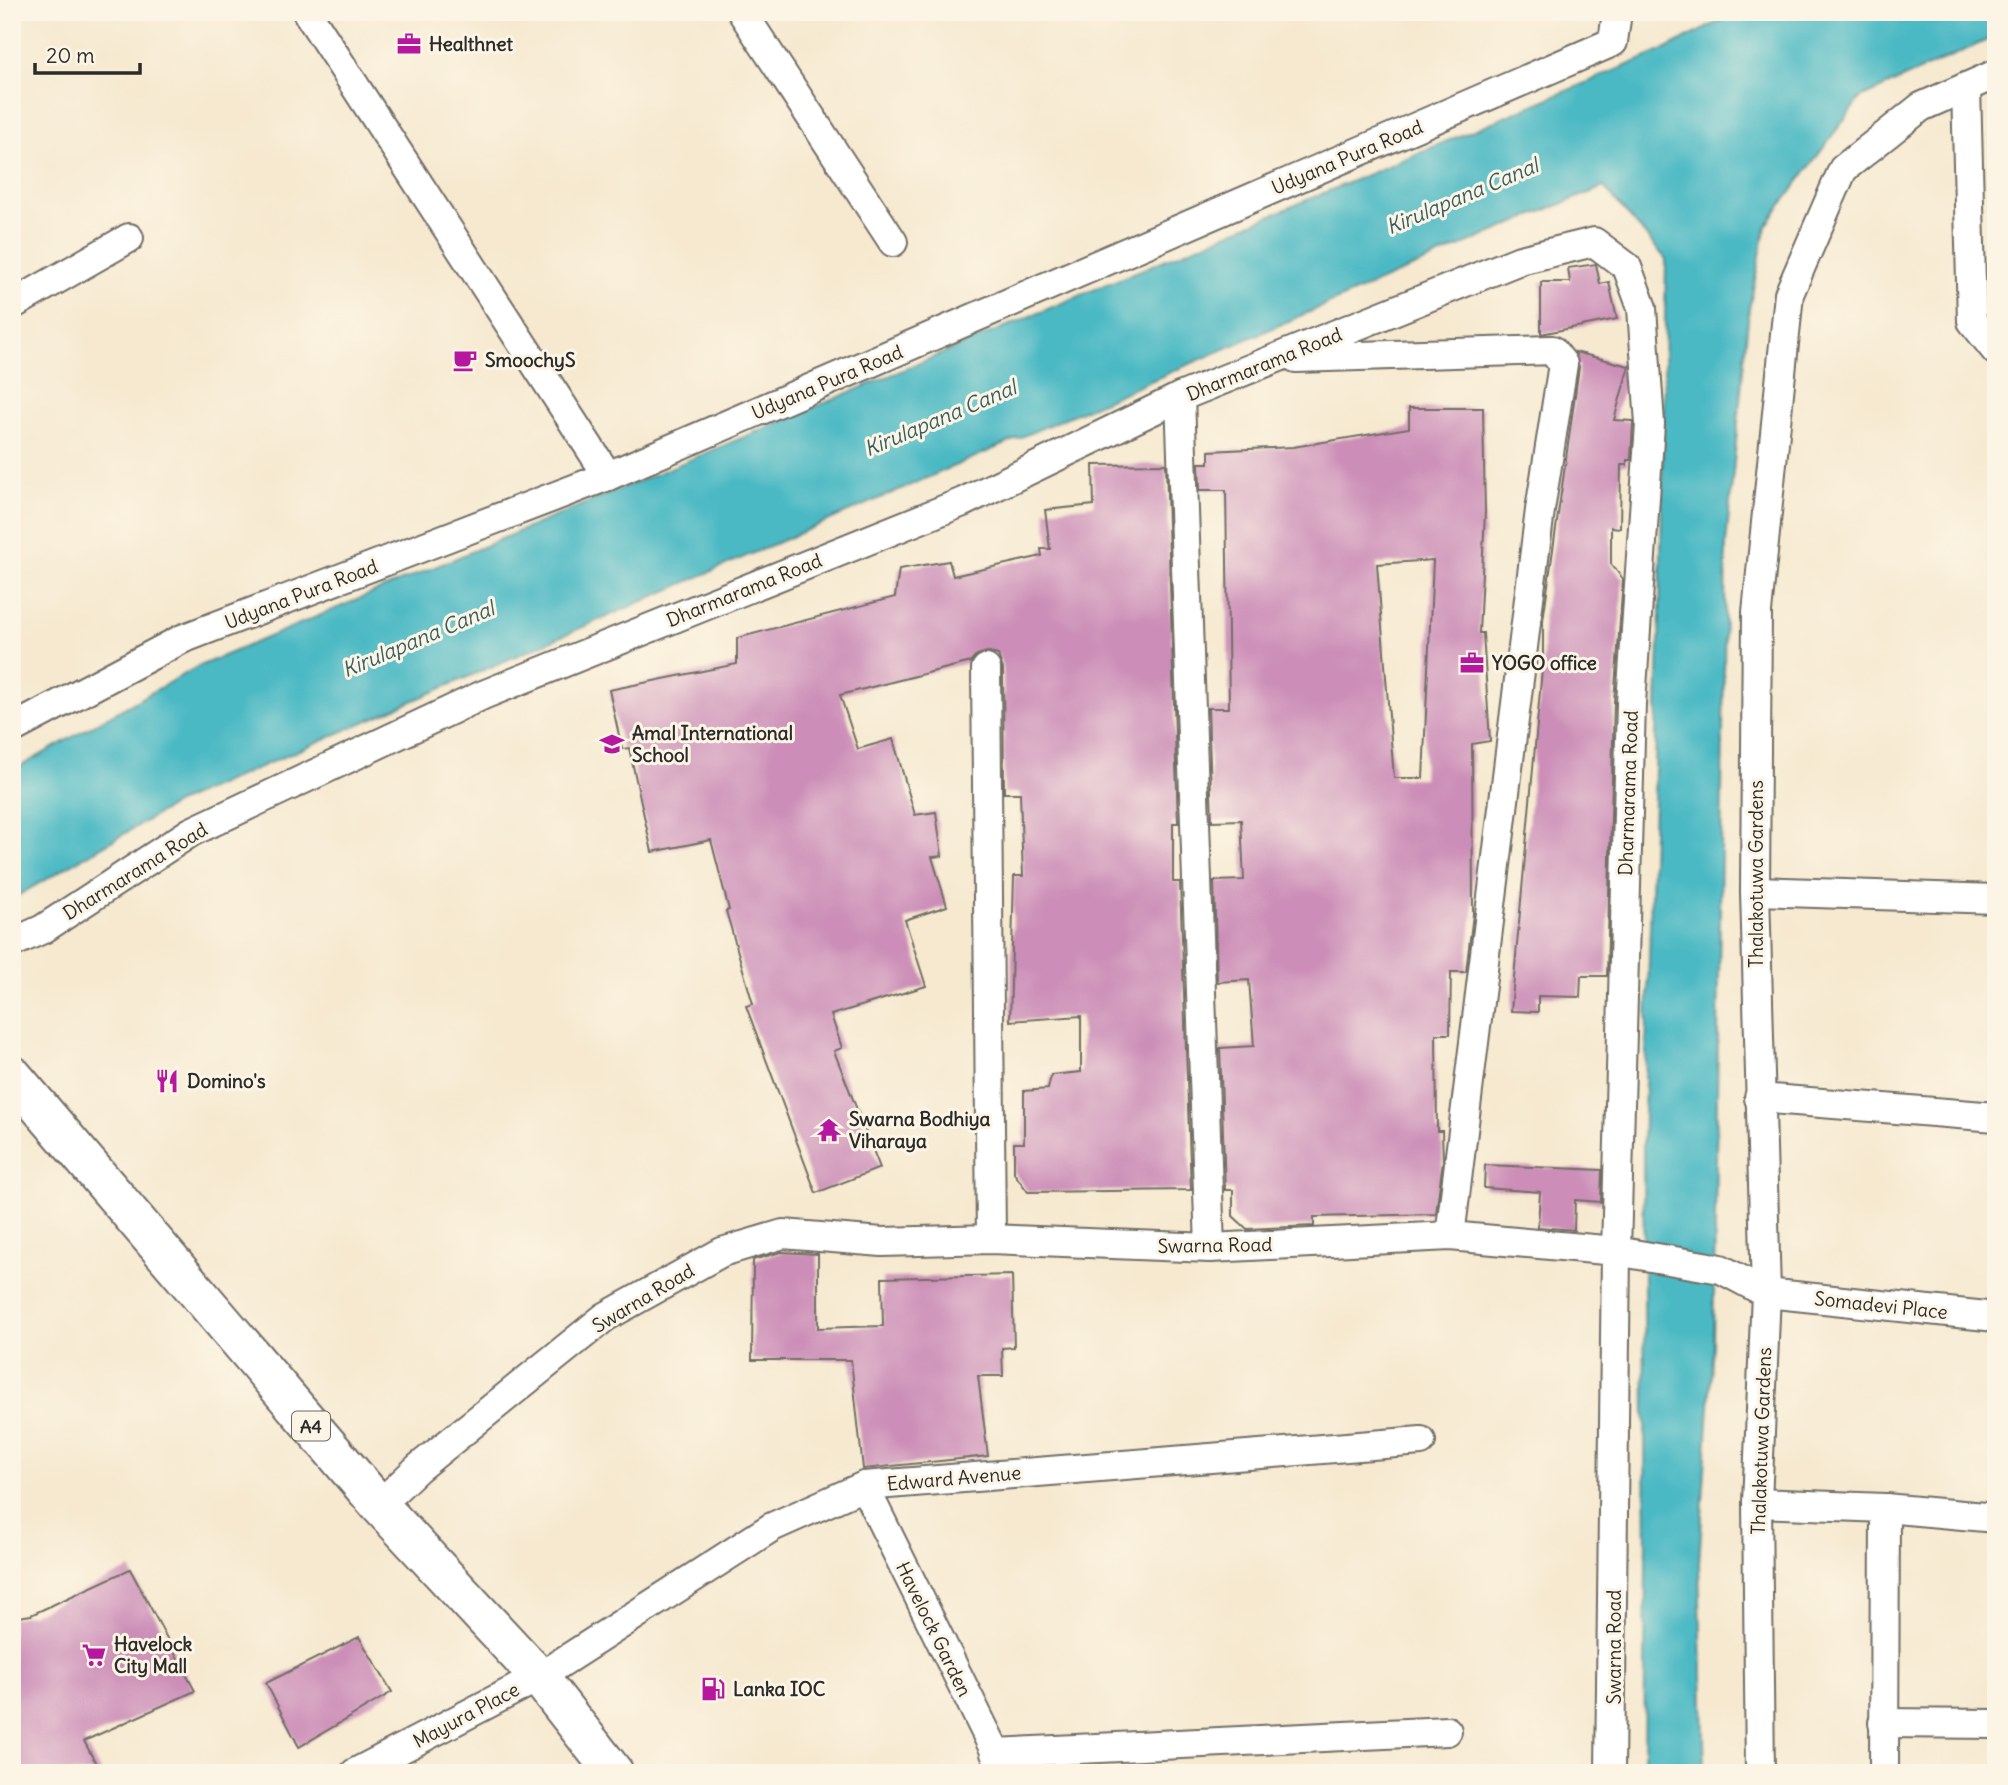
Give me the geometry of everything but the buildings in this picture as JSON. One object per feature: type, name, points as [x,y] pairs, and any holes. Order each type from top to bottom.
[{"type":"highway","name":"A4","points":[[12,1075],[379,1505],[539,1676],[614,1773]]},
{"type":"street","points":[[307,12],[608,476]]},
{"type":"street","points":[[742,12],[893,242]]},
{"type":"street","name":"Udyana Pura Road","points":[[12,729],[183,639],[608,476],[1613,42],[1617,12]]},
{"type":"street","name":"Thalakotuwa Gardens","points":[[1760,1773],[1758,1503],[1766,1293],[1755,891],[1757,612],[1789,295],[1843,169],[1921,107],[1996,74]]},
{"type":"street","points":[[1966,87],[1972,321],[1996,351]]},
{"type":"street","points":[[12,305],[129,238]]},
{"type":"street","name":"Dharmarama Road","points":[[12,943],[43,929],[203,826],[483,695],[963,502],[1180,397],[1520,260],[1594,242],[1627,267],[1642,308],[1650,424],[1631,703],[1616,1251]]},
{"type":"street","points":[[1278,358],[1552,350],[1563,364],[1540,510],[1450,1236]]},
{"type":"street","points":[[1180,397],[1210,1248]]},
{"type":"street","points":[[986,669],[991,1239]]},
{"type":"street","points":[[1755,891],[1996,899]]},
{"type":"street","points":[[1759,1098],[1996,1117]]},
{"type":"street","name":"Swarna Road","points":[[379,1505],[418,1468],[605,1317],[722,1252],[783,1234],[882,1242],[991,1239],[1210,1248],[1450,1236],[1616,1251],[1611,1773]]},
{"type":"street","points":[[1616,1251],[1721,1269],[1766,1293]]},
{"type":"street","name":"Somadevi Place","points":[[1766,1293],[1996,1317]]},
{"type":"street","name":"Edward Avenue","points":[[539,1676],[772,1527],[864,1486],[1421,1441]]},
{"type":"street","name":"Havelock Garden","points":[[864,1486],[1000,1763]]},
{"type":"street","points":[[1758,1503],[1885,1508],[1996,1518]]},
{"type":"street","points":[[1884,1773],[1885,1508]]},
{"type":"street","name":"Mayura Place","points":[[355,1773],[539,1676]]},
{"type":"street","points":[[1883,1723],[1996,1724]]},
{"type":"street","points":[[1000,1763],[1447,1731]]},
{"type":"water","name":"Kirulapana Canal","points":[[1737,12],[1996,12],[1996,36],[1860,98],[1766,226],[1749,309],[1726,544],[1713,1344],[1699,1564],[1705,1773],[1644,1773],[1646,1563],[1643,1146],[1660,612],[1666,259],[1604,187],[1531,216],[177,803],[12,899],[12,771],[197,667],[1666,49]]},
{"type":"place","name":"Healthnet","points":[[409,44]]},
{"type":"place","name":"SmoochyS","points":[[465,360]]},
{"type":"place","name":"YOGO office","points":[[1472,663]]},
{"type":"place","name":"Amal International School","points":[[612,744]]},
{"type":"place","name":"Domino's","points":[[167,1081]]},
{"type":"place","name":"Swarna Bodhiya Viharaya","points":[[829,1130]]},
{"type":"place","name":"Havelock City Mall","points":[[94,1655]]},
{"type":"place","name":"Lanka IOC","points":[[713,1689]]}]
